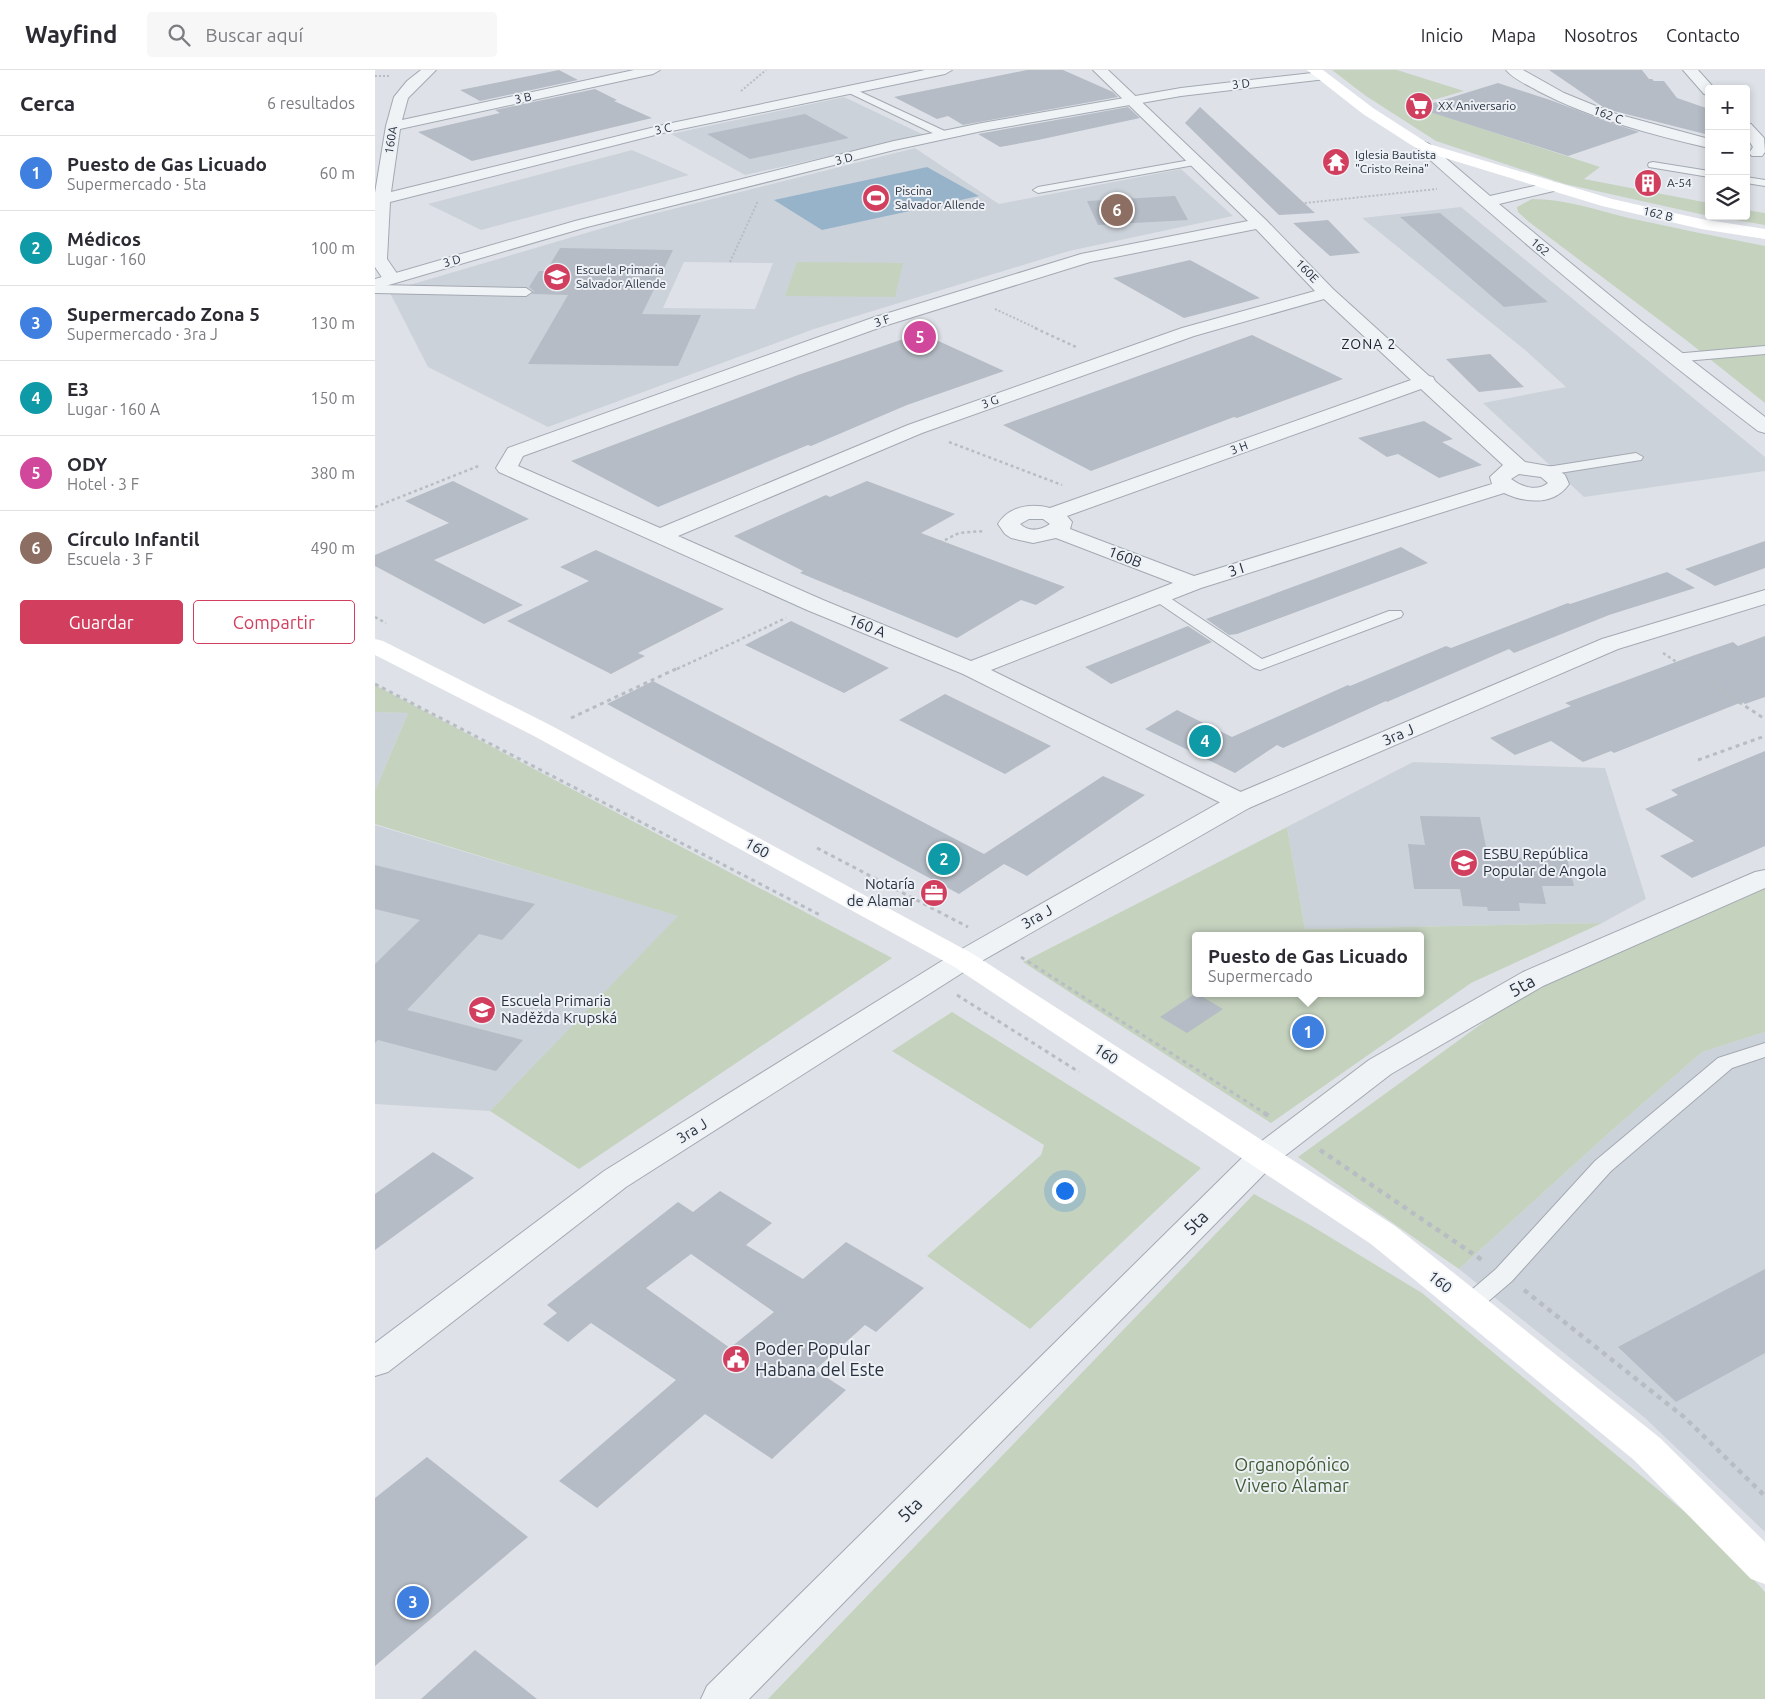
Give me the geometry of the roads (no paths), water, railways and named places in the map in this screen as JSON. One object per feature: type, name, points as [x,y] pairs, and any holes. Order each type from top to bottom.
[{"type":"main road","name":"162","points":[[1317,73],[1368,111],[1424,147]]},
{"type":"main road","name":"162 B","points":[[1424,147],[1608,203],[1701,224],[1765,234]]},
{"type":"main road","name":"160","points":[[375,646],[535,727],[963,960],[1383,1236],[1647,1449],[1765,1567]]},
{"type":"street","name":"160A","points":[[391,278],[378,259],[383,199],[393,126],[401,97],[412,84],[429,70]]},
{"type":"street","name":"3 B","points":[[393,126],[653,70]]},
{"type":"street","name":"3 C","points":[[383,199],[667,128],[945,70]]},
{"type":"street","name":"160E","points":[[1100,70],[1247,210],[1327,292],[1519,468]]},
{"type":"street","name":"162 C","points":[[1513,70],[1532,82],[1582,106],[1639,126],[1705,143]]},
{"type":"street","points":[[1690,70],[1705,87]]},
{"type":"street","name":"3 D","points":[[375,284],[581,224],[945,135],[1130,100],[1317,73]]},
{"type":"street","points":[[1748,130],[1760,143],[1761,147],[1756,153]]},
{"type":"street","name":"162","points":[[1424,147],[1486,202],[1673,358],[1765,427]]},
{"type":"street","name":"162 B","points":[[1486,202],[1552,187]]},
{"type":"street","name":"3 F","points":[[515,452],[869,325],[965,295],[1087,258],[1260,223]]},
{"type":"street","name":"3 G","points":[[661,536],[915,429],[1188,332],[1327,292]]},
{"type":"street","name":"3 H","points":[[1053,523],[1098,498],[1426,381]]},
{"type":"street","name":"160 A","points":[[515,452],[506,468],[815,605],[971,670],[1240,802]]},
{"type":"street","points":[[1510,469],[1547,471],[1558,480],[1559,484],[1557,488],[1542,493],[1523,493],[1506,486],[1501,482],[1500,477],[1510,469]]},
{"type":"street","name":"3 I","points":[[971,670],[1193,583],[1506,486]]},
{"type":"street","name":"160B","points":[[1053,523],[1193,583]]},
{"type":"street","name":"3ra J","points":[[375,1362],[615,1179],[963,960],[1240,802],[1610,644],[1765,597]]},
{"type":"street","name":"5ta","points":[[722,1699],[1261,1157],[1381,1067],[1533,979],[1765,878]]},
{"type":"lane","points":[[850,90],[945,135]]},
{"type":"lane","points":[[1039,190],[1196,162]]},
{"type":"lane","points":[[1653,165],[1705,173]]},
{"type":"lane","points":[[1750,181],[1765,183]]},
{"type":"lane","points":[[375,289],[526,292]]},
{"type":"lane","points":[[1673,358],[1765,350]]},
{"type":"lane","points":[[1547,471],[1636,457]]},
{"type":"lane","points":[[1159,597],[1260,665],[1395,614]]},
{"type":"lane","points":[[1469,1305],[1504,1275],[1603,1166],[1725,1063],[1765,1050]]},
{"type":"water","name":"Piscina Salvador Allende","points":[[927,167],[979,196],[822,230],[774,200]]},
{"type":"place","name":"XX Aniversario","points":[[1419,106]]},
{"type":"place","name":"Iglesia Bautista \"Cristo Reina\"","points":[[1336,162]]},
{"type":"place","name":"A-54","points":[[1648,183]]},
{"type":"place","name":"Piscina Salvador Allende","points":[[876,198]]},
{"type":"place","name":"Círculo Infantil","points":[[1117,210]]},
{"type":"place","name":"Escuela Primaria Salvador Allende","points":[[557,277]]},
{"type":"place","name":"ODY","points":[[920,337]]},
{"type":"place","name":"E3","points":[[1205,741]]},
{"type":"place","name":"Médicos","points":[[944,859]]},
{"type":"place","name":"ESBU República Popular de Angola","points":[[1464,863]]},
{"type":"place","name":"Notaría de Alamar","points":[[934,893]]},
{"type":"place","name":"Escuela Primaria Naděžda Krupská","points":[[482,1010]]},
{"type":"place","name":"Puesto de Gas Licuado","points":[[1308,1032]]},
{"type":"place","name":"Poder Popular Habana del Este","points":[[736,1359]]},
{"type":"place","name":"Supermercado Zona 5","points":[[413,1602]]},
{"type":"district","name":"ZONA 2","points":[[1369,344]]},
{"type":"park label","name":"Organopónico Vivero Alamar","points":[[1292,1475]]}]
